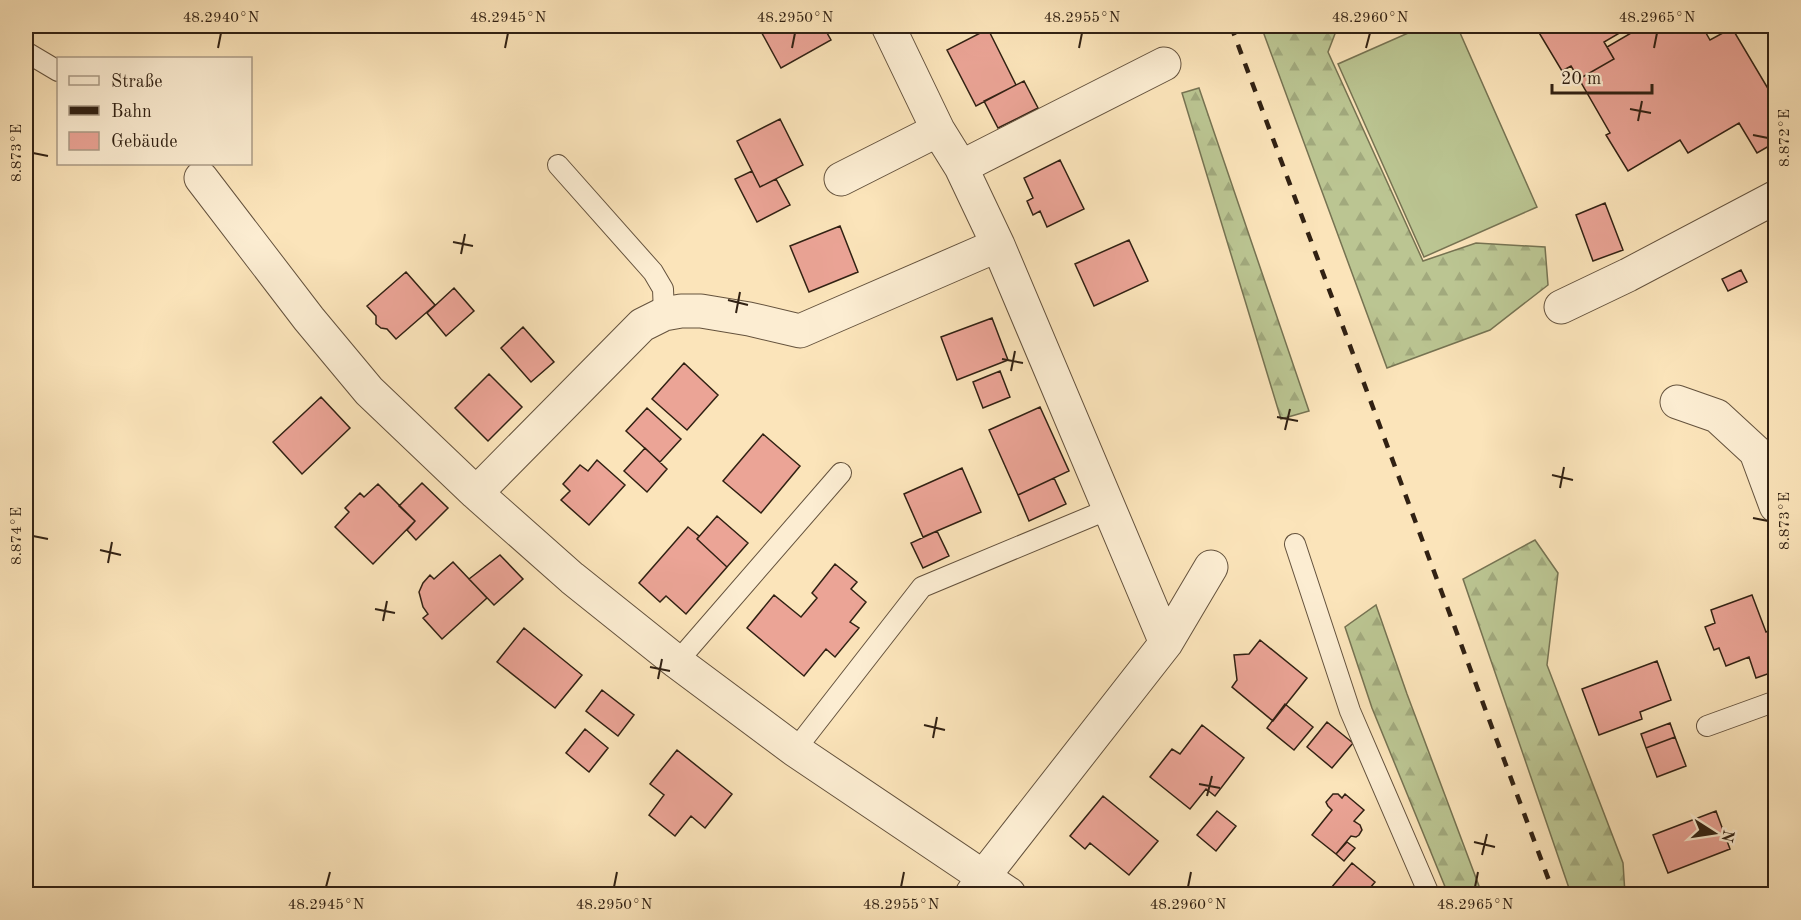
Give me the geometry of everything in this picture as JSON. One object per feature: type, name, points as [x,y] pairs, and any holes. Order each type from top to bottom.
[{"type":"street","points":[[888,26],[938,130],[961,167],[998,245],[1166,643]]},
{"type":"street","points":[[961,167],[1164,64]]},
{"type":"street","points":[[841,179],[938,130]]},
{"type":"street","points":[[194,171],[309,319],[369,391],[476,493],[572,578],[677,662],[988,889],[1166,643],[1211,567]]},
{"type":"street","points":[[1561,307],[1628,275],[1776,197]]},
{"type":"street","points":[[476,493],[642,325],[664,314],[701,311],[800,331],[998,245]]},
{"type":"street","points":[[1677,402],[1717,416],[1756,452],[1776,506]]},
{"type":"lane","points":[[26,52],[57,70]]},
{"type":"lane","points":[[558,165],[653,272],[663,289],[664,314]]},
{"type":"lane","points":[[677,662],[841,473]]},
{"type":"lane","points":[[795,750],[922,587],[1109,508]]},
{"type":"lane","points":[[1295,544],[1350,711],[1429,894]]},
{"type":"lane","points":[[1707,726],[1776,701]]},
{"type":"green space","points":[[1261,26],[1338,26],[1328,52],[1423,261],[1476,243],[1545,247],[1548,285],[1490,330],[1387,368]]},
{"type":"green space","points":[[1424,26],[1457,26],[1537,207],[1424,257],[1338,64]]},
{"type":"green space","points":[[1199,88],[1309,411],[1281,419],[1182,93]]},
{"type":"green space","points":[[1535,540],[1558,573],[1547,665],[1623,863],[1625,894],[1571,894],[1463,579]]},
{"type":"green space","points":[[1376,605],[1482,894],[1448,894],[1372,708],[1345,627]]},
{"type":"building","points":[[758,26],[823,26],[831,40],[781,68]]},
{"type":"building","points":[[1535,26],[1620,26],[1623,31],[1604,42],[1614,59],[1579,79],[1571,66],[1562,71]]},
{"type":"building","points":[[1643,26],[1702,26],[1710,40],[1732,28],[1776,102],[1776,142],[1757,153],[1739,123],[1688,153],[1680,140],[1628,171],[1606,135],[1610,133],[1579,79],[1614,59],[1607,47]]},
{"type":"building","points":[[988,29],[1016,85],[976,106],[947,50]]},
{"type":"building","points":[[1024,81],[1038,108],[998,128],[984,101]]},
{"type":"building","points":[[780,119],[803,165],[760,187],[737,141]]},
{"type":"building","points":[[1060,160],[1084,209],[1047,227],[1040,211],[1033,215],[1027,201],[1033,198],[1024,178]]},
{"type":"building","points":[[752,171],[760,187],[776,179],[790,205],[757,222],[735,179]]},
{"type":"building","points":[[1605,203],[1623,250],[1593,261],[1576,215]]},
{"type":"building","points":[[840,226],[858,272],[809,292],[790,246]]},
{"type":"building","points":[[1129,240],[1148,281],[1094,306],[1075,264]]},
{"type":"building","points":[[1741,270],[1747,282],[1728,291],[1722,279]]},
{"type":"building","points":[[406,272],[435,305],[396,339],[387,329],[376,324],[376,316],[367,306]]},
{"type":"building","points":[[454,288],[474,311],[446,336],[427,313]]},
{"type":"building","points":[[992,318],[1008,360],[957,380],[941,337]]},
{"type":"building","points":[[523,327],[554,362],[531,382],[501,348]]},
{"type":"building","points":[[684,363],[718,395],[687,430],[652,399]]},
{"type":"building","points":[[1000,371],[1010,397],[983,408],[973,382]]},
{"type":"building","points":[[489,374],[522,407],[488,441],[455,408]]},
{"type":"building","points":[[321,397],[350,428],[302,474],[273,442]]},
{"type":"building","points":[[1040,407],[1069,471],[1018,495],[989,430]]},
{"type":"building","points":[[647,408],[681,439],[660,462],[626,431]]},
{"type":"building","points":[[763,434],[800,466],[761,513],[723,481]]},
{"type":"building","points":[[645,448],[667,469],[647,492],[624,471]]},
{"type":"building","points":[[597,460],[625,485],[589,525],[561,500],[570,491],[563,484],[580,465],[588,471]]},
{"type":"building","points":[[962,468],[981,512],[923,537],[904,494]]},
{"type":"building","points":[[1054,478],[1066,504],[1029,521],[1018,495]]},
{"type":"building","points":[[422,483],[448,508],[416,540],[407,530],[415,521],[399,506]]},
{"type":"building","points":[[378,484],[415,521],[373,564],[335,527],[349,512],[345,508],[360,493],[364,497]]},
{"type":"building","points":[[717,516],[748,543],[727,567],[697,539]]},
{"type":"building","points":[[688,527],[699,536],[697,539],[727,567],[686,614],[666,596],[660,602],[639,583]]},
{"type":"building","points":[[937,531],[949,556],[923,568],[911,543]]},
{"type":"building","points":[[500,555],[523,579],[494,605],[469,579]]},
{"type":"building","points":[[453,562],[487,598],[442,639],[423,618],[428,614],[423,607],[419,592],[430,575],[434,579]]},
{"type":"building","points":[[835,564],[857,582],[851,589],[866,602],[850,622],[859,628],[835,657],[826,649],[804,676],[747,628],[774,595],[801,617],[817,598],[812,593]]},
{"type":"building","points":[[1752,595],[1766,632],[1775,628],[1776,630],[1776,671],[1756,678],[1749,657],[1726,666],[1719,648],[1714,650],[1705,627],[1715,623],[1711,610]]},
{"type":"building","points":[[524,628],[582,675],[555,708],[497,662]]},
{"type":"building","points":[[1260,640],[1307,678],[1273,721],[1232,687],[1237,680],[1234,655],[1249,654]]},
{"type":"building","points":[[1657,661],[1671,700],[1640,712],[1642,719],[1599,735],[1582,689]]},
{"type":"building","points":[[602,690],[634,715],[618,736],[586,711]]},
{"type":"building","points":[[1285,704],[1313,727],[1294,750],[1267,728]]},
{"type":"building","points":[[1327,722],[1353,743],[1332,768],[1307,747]]},
{"type":"building","points":[[1670,723],[1675,737],[1646,748],[1641,734]]},
{"type":"building","points":[[1202,725],[1244,758],[1215,796],[1206,789],[1190,809],[1150,777],[1172,749],[1180,754]]},
{"type":"building","points":[[585,729],[608,748],[589,772],[566,753]]},
{"type":"building","points":[[1675,737],[1686,766],[1657,777],[1646,748]]},
{"type":"building","points":[[677,750],[732,794],[705,828],[691,816],[675,836],[649,815],[664,795],[650,784]]},
{"type":"building","points":[[1333,794],[1338,794],[1342,798],[1345,794],[1364,810],[1354,821],[1360,825],[1362,830],[1359,835],[1351,836],[1336,854],[1312,835],[1332,810],[1326,802]]},
{"type":"building","points":[[1103,796],[1158,841],[1129,875],[1090,843],[1085,849],[1070,836]]},
{"type":"building","points":[[1217,811],[1236,826],[1216,851],[1197,835]]},
{"type":"building","points":[[1716,811],[1730,849],[1668,873],[1653,835]]},
{"type":"building","points":[[1347,842],[1355,848],[1344,861],[1336,854]]},
{"type":"building","points":[[1352,863],[1375,882],[1365,894],[1326,894]]},
{"type":"railway","points":[[1231,26],[1554,894]]}]
